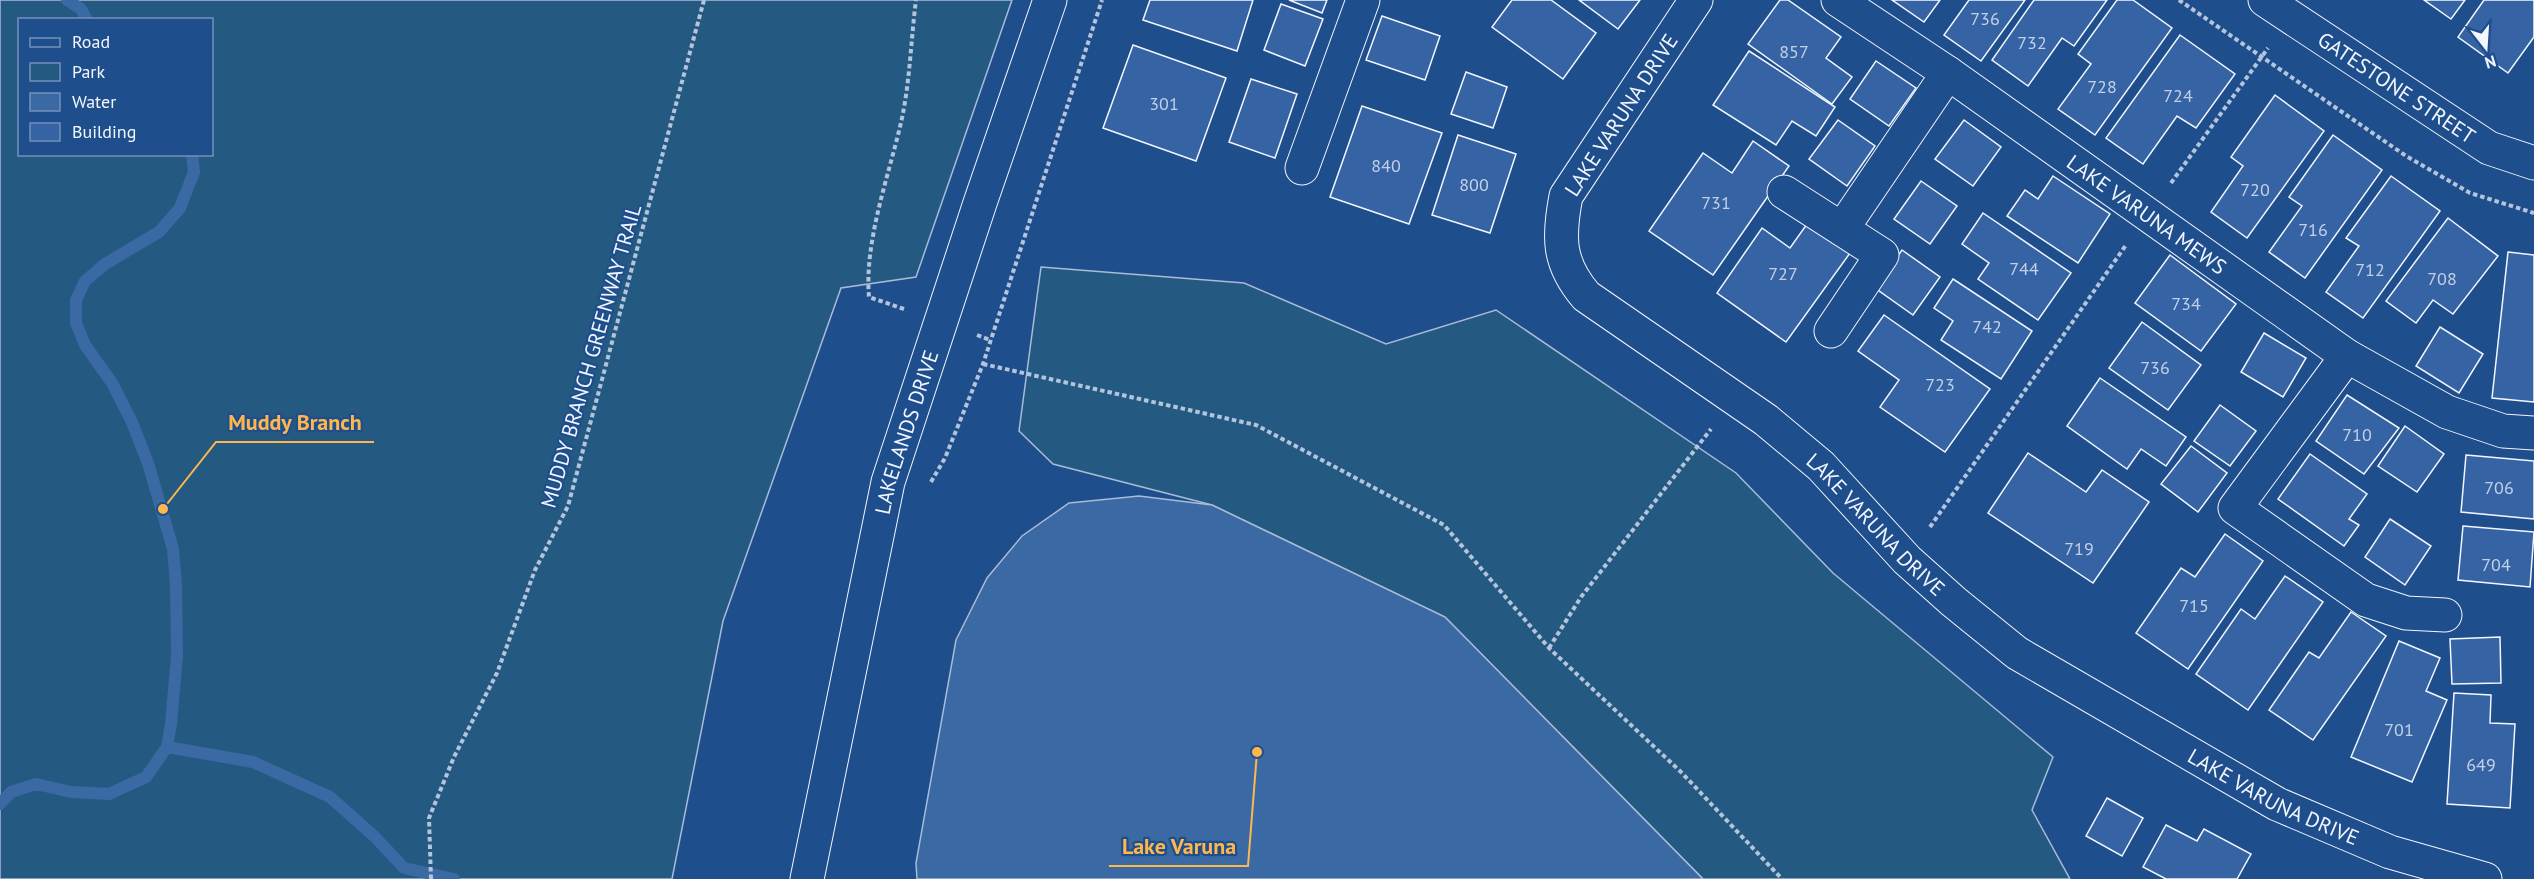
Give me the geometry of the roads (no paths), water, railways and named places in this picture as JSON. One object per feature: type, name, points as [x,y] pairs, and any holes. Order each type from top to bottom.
[{"type":"street","name":"LAKELANDS DRIVE","points":[[807,879],[888,482],[1050,0]]},
{"type":"street","points":[[1302,168],[1363,0]]},
{"type":"street","name":"LAKE VARUNA DRIVE","points":[[1696,0],[1566,196],[1560,227],[1563,255],[1572,279],[1586,296],[1775,428],[1821,465],[1907,560],[2017,653],[2277,804],[2390,852],[2485,879]]},
{"type":"street","name":"LAKE VARUNA MEWS","points":[[1838,0],[1948,73],[2347,356],[2447,412],[2503,430],[2534,434]]},
{"type":"street","name":"GATESTONE STREET","points":[[2277,8],[2489,148],[2534,163]]},
{"type":"street","points":[[1842,229],[1948,73]]},
{"type":"street","points":[[1784,192],[1882,255],[1831,331]]},
{"type":"street","points":[[2347,356],[2235,508],[2366,600],[2406,613],[2445,615]]},
{"type":"water","points":[[1139,496],[1212,505],[1445,617],[1703,879],[917,879],[916,863],[956,640],[987,578],[1022,536],[1069,503]]},
{"type":"waterway","points":[[67,0],[81,9],[86,18]]},
{"type":"waterway","points":[[0,804],[11,792],[36,784],[71,792],[109,794],[146,777],[167,747],[177,655],[173,549],[148,463],[131,420],[112,383],[85,345],[76,323],[76,300],[85,281],[105,264],[159,232],[180,208],[194,172],[192,156]]},
{"type":"waterway","points":[[167,747],[253,762],[330,797],[375,837],[404,868],[454,879]]},
{"type":"place","name":"Muddy Branch","points":[[163,509]]},
{"type":"place","name":"Lake Varuna","points":[[1257,752]]}]
